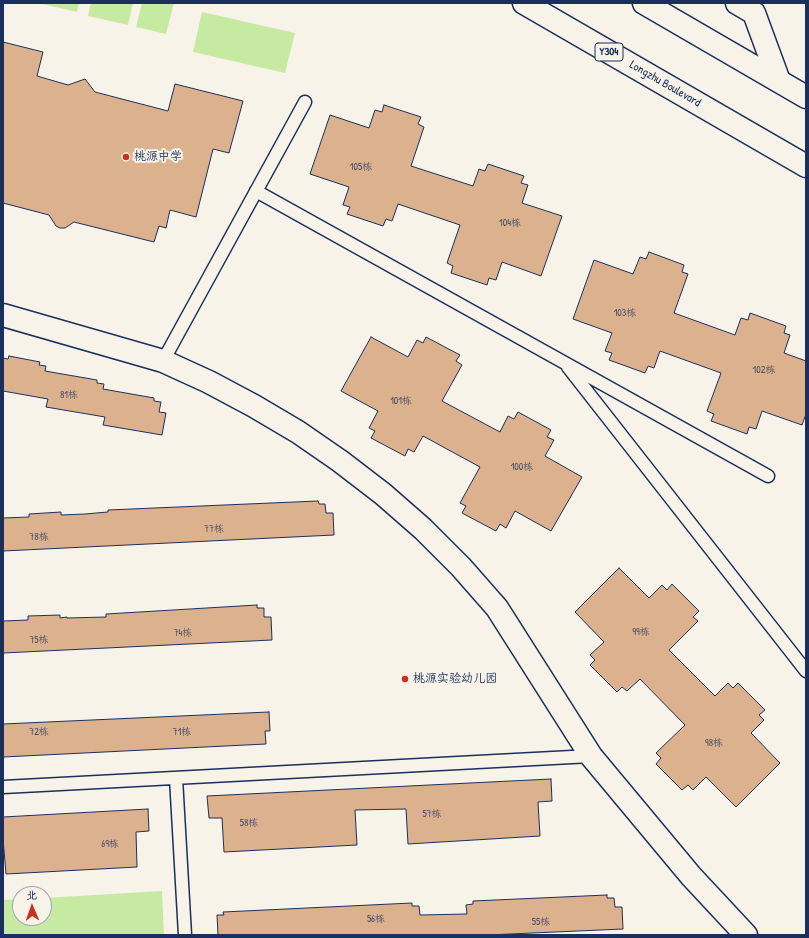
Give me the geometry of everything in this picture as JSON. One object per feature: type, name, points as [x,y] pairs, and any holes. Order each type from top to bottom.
[{"type":"street","name":"Longzhu Boulevard","points":[[524,3],[806,166]]},
{"type":"street","points":[[644,3],[806,97]]},
{"type":"street","points":[[737,3],[754,13],[780,81]]},
{"type":"street","points":[[3,315],[162,361],[209,382],[298,432],[340,460],[383,494],[423,529],[461,567],[497,608],[591,756],[691,876],[746,935]]},
{"type":"lane","points":[[162,361],[305,102]]},
{"type":"lane","points":[[256,191],[768,476]]},
{"type":"lane","points":[[565,363],[806,671]]},
{"type":"lane","points":[[3,787],[591,756]]},
{"type":"lane","points":[[176,778],[185,935]]},
{"type":"green space","points":[[38,3],[79,3],[77,12]]},
{"type":"green space","points":[[91,3],[133,3],[128,25],[88,16]]},
{"type":"green space","points":[[142,3],[174,3],[166,34],[136,27]]},
{"type":"green space","points":[[202,12],[295,33],[285,73],[193,52]]},
{"type":"green space","points":[[162,891],[164,935],[3,935],[3,900],[12,899],[12,926],[52,926],[52,898]]},
{"type":"building","points":[[3,42],[43,52],[37,76],[68,85],[85,79],[95,92],[168,111],[175,84],[243,101],[229,153],[213,149],[196,217],[170,210],[166,228],[159,226],[154,242],[74,222],[65,228],[60,228],[56,226],[49,215],[3,203]]},
{"type":"building","points":[[384,105],[421,117],[418,124],[424,127],[411,166],[473,186],[479,169],[485,171],[488,164],[524,176],[521,183],[528,185],[522,203],[562,216],[541,276],[502,262],[496,280],[489,278],[487,285],[451,273],[453,266],[447,263],[460,225],[398,204],[392,221],[386,219],[383,226],[347,214],[350,207],[343,205],[349,187],[310,174],[330,115],[369,128],[375,110],[382,112]]},
{"type":"building","points":[[649,252],[684,265],[682,272],[688,274],[674,313],[735,335],[741,318],[748,320],[750,313],[786,326],[784,333],[790,335],[784,353],[806,361],[806,414],[802,425],[762,411],[756,429],[749,427],[747,434],[711,421],[714,414],[707,411],[721,373],[660,351],[654,368],[648,366],[645,373],[609,360],[612,353],[605,351],[612,333],[573,319],[594,260],[633,274],[640,257],[646,259]]},
{"type":"building","points":[[371,337],[408,357],[417,340],[423,343],[426,337],[460,355],[456,361],[462,365],[442,401],[500,432],[508,416],[514,419],[518,412],[551,430],[547,437],[554,440],[545,456],[582,477],[551,531],[515,511],[506,528],[500,524],[496,531],[462,513],[466,506],[460,503],[480,467],[423,436],[414,452],[408,449],[405,456],[371,438],[375,431],[369,428],[378,411],[341,391]]},
{"type":"building","points":[[9,356],[40,362],[39,365],[46,366],[45,371],[97,380],[97,383],[104,384],[103,389],[154,398],[154,401],[161,402],[159,412],[166,413],[162,435],[103,425],[105,417],[46,407],[48,399],[3,391],[3,358],[8,359]]},
{"type":"building","points":[[318,501],[319,504],[325,504],[326,513],[333,513],[334,535],[3,551],[3,518],[29,517],[29,514],[61,512],[61,515],[85,514],[108,512],[108,510]]},
{"type":"building","points":[[619,568],[649,598],[662,585],[667,590],[672,584],[699,611],[693,617],[698,621],[669,650],[715,696],[728,683],[733,688],[738,683],[765,710],[759,715],[764,720],[751,733],[780,763],[736,807],[706,777],[693,790],[688,785],[682,790],[656,764],[661,758],[656,753],[685,725],[640,679],[627,691],[622,687],[617,692],[590,665],[595,660],[590,655],[604,642],[575,612]]},
{"type":"building","points":[[257,605],[257,608],[264,608],[264,617],[271,617],[272,640],[3,653],[3,621],[28,620],[28,616],[60,615],[60,618],[106,617],[106,614]]},
{"type":"building","points":[[269,712],[270,731],[265,731],[266,744],[3,757],[3,724]]},
{"type":"building","points":[[551,779],[552,801],[538,802],[540,836],[408,844],[406,809],[355,810],[357,845],[224,852],[222,818],[209,818],[207,796]]},
{"type":"building","points":[[148,809],[149,831],[136,832],[137,867],[6,874],[3,817]]},
{"type":"building","points":[[607,895],[607,898],[614,898],[615,907],[622,907],[623,929],[487,935],[218,935],[217,915],[224,915],[223,912],[412,903],[412,906],[419,906],[420,915],[467,914],[466,905],[473,904],[473,901]]},
{"type":"place","name":"桃源中学","points":[[126,157]]},
{"type":"place","name":"桃源实验幼儿园","points":[[405,679]]}]
